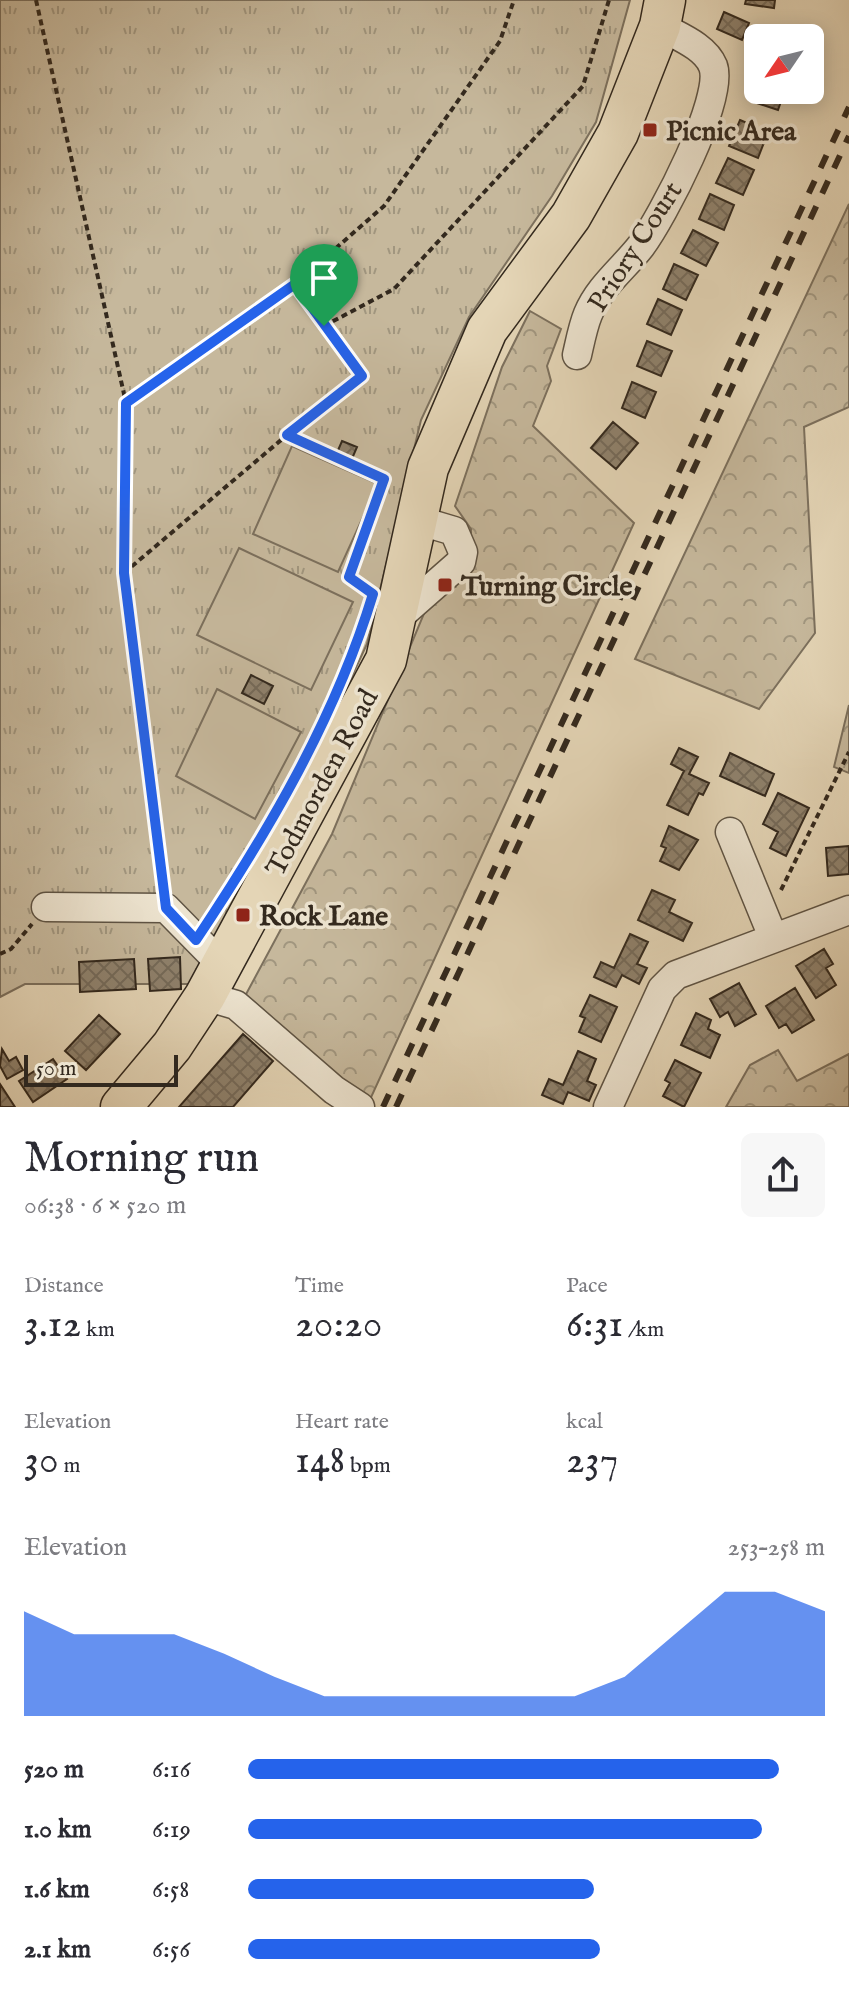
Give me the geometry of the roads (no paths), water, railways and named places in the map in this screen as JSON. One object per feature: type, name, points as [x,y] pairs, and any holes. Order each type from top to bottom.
[{"type":"highway","name":"Todmorden Road","points":[[121,1107],[172,1046],[214,981],[386,660],[384,607],[417,520],[428,468],[487,330],[571,216],[618,133],[662,13]]},
{"type":"street","name":"Priory Court","points":[[577,355],[588,312],[611,279],[641,245],[669,201],[715,92],[713,66],[662,13]]},
{"type":"street","points":[[384,607],[461,562],[463,552],[454,531],[417,520]]},
{"type":"street","points":[[730,832],[769,927]]},
{"type":"street","points":[[46,907],[166,908],[214,981],[236,1005],[334,1090],[360,1107]]},
{"type":"street","points":[[608,1107],[662,989],[676,975],[769,927],[849,910]]},
{"type":"railway","points":[[383,1107],[849,107]]},
{"type":"railway","points":[[396,1107],[849,136]]},
{"type":"place","name":"Picnic Area","points":[[650,130]]},
{"type":"place","name":"Turning Circle","points":[[445,585]]},
{"type":"place","name":"Rock Lane","points":[[243,915]]}]
